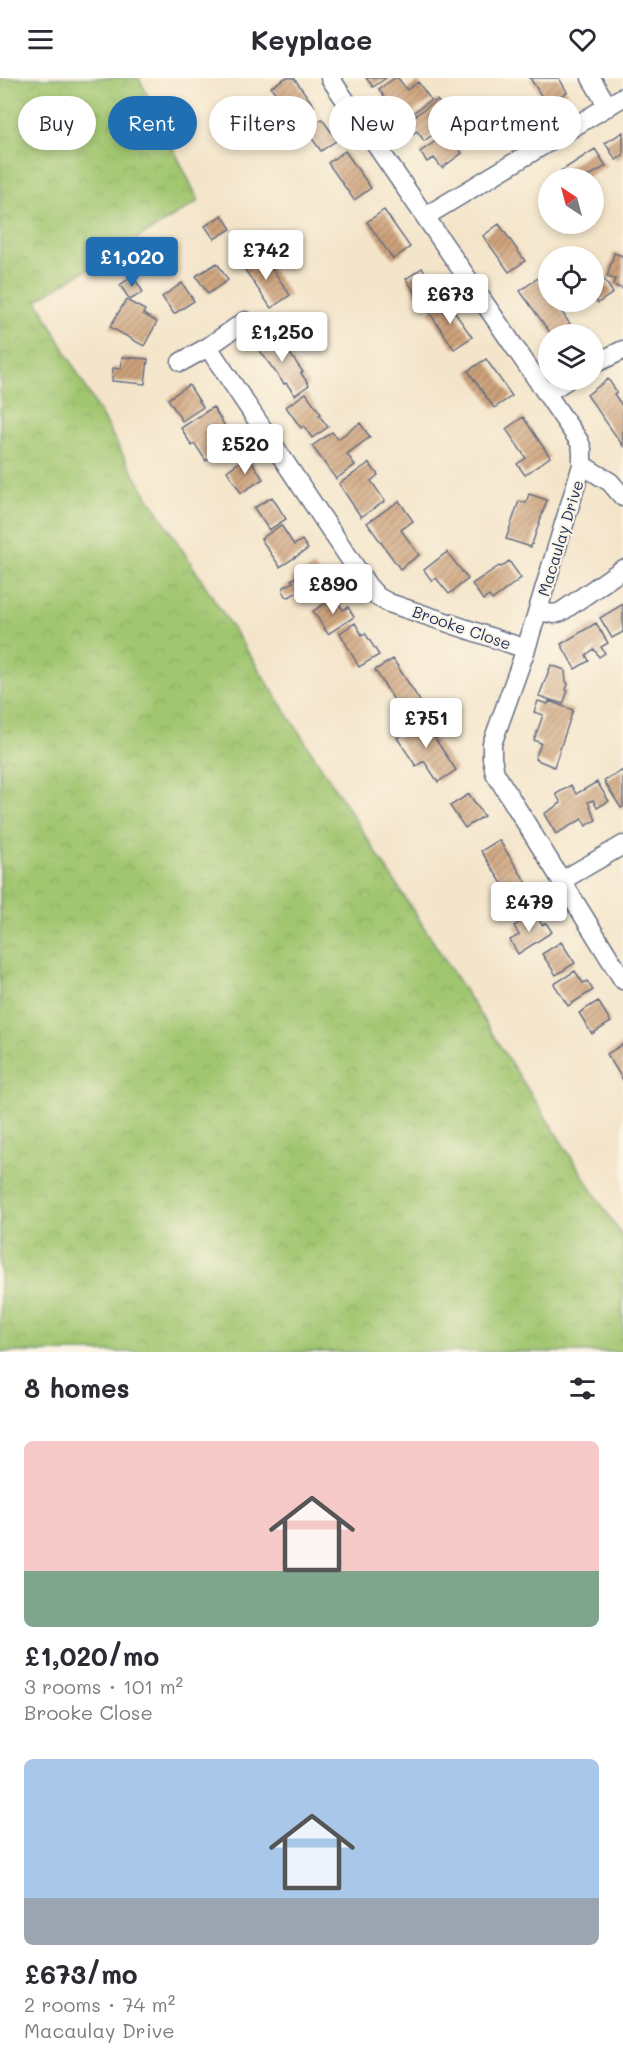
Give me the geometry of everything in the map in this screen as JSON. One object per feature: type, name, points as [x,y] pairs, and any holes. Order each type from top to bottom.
[{"type":"street","name":"Macaulay Drive","points":[[330,78],[579,441],[582,449],[582,465],[526,649],[496,730],[492,744],[492,758],[495,773],[623,980]]},
{"type":"street","points":[[426,216],[616,102],[591,78]]},
{"type":"street","points":[[181,362],[208,347],[245,321]]},
{"type":"street","name":"Brooke Close","points":[[208,347],[368,586],[378,597],[389,603],[526,649]]},
{"type":"street","points":[[604,359],[623,350]]},
{"type":"street","points":[[546,393],[551,390]]},
{"type":"street","name":"Macaulay Drive","points":[[582,465],[610,482],[623,497]]},
{"type":"street","name":"Macaulay Drive","points":[[538,611],[554,614],[561,612],[623,569]]},
{"type":"street","points":[[561,881],[623,845]]},
{"type":"green space","points":[[0,78],[139,78],[148,96],[108,96],[108,150],[174,150],[199,201],[37,300],[135,476],[623,1238],[623,1352],[0,1352]]},
{"type":"building","points":[[285,78],[294,78],[307,96],[277,96],[271,87]]},
{"type":"building","points":[[366,78],[386,78],[373,87]]},
{"type":"building","points":[[395,78],[398,78],[407,90],[418,82],[428,96],[428,102],[416,110],[416,96],[384,96],[379,89]]},
{"type":"building","points":[[530,78],[559,78],[567,92],[561,96],[541,96]]},
{"type":"building","points":[[428,107],[428,138],[424,141],[416,132],[416,115]]},
{"type":"building","points":[[322,119],[329,129],[329,146],[321,151],[317,145],[317,122]]},
{"type":"building","points":[[623,132],[623,155],[616,160],[605,143]]},
{"type":"building","points":[[428,146],[428,150],[460,150],[462,153],[442,168],[434,158],[427,162],[420,152]]},
{"type":"building","points":[[595,149],[606,166],[603,168],[566,168]]},
{"type":"building","points":[[345,151],[371,188],[354,200],[328,163]]},
{"type":"building","points":[[384,210],[410,247],[393,259],[367,222]]},
{"type":"building","points":[[222,215],[231,229],[214,239],[205,226]]},
{"type":"building","points":[[499,224],[525,261],[509,272],[483,236]]},
{"type":"building","points":[[614,253],[623,256],[623,289],[613,285],[615,279],[607,277]]},
{"type":"building","points":[[262,254],[290,295],[271,308],[243,267]]},
{"type":"building","points":[[217,263],[228,280],[208,294],[196,276]]},
{"type":"building","points":[[422,268],[437,289],[420,300],[406,279]]},
{"type":"building","points":[[133,276],[143,292],[130,300],[120,285]]},
{"type":"building","points":[[538,278],[538,312],[562,312],[570,324],[544,324],[520,291]]},
{"type":"building","points":[[604,279],[613,293],[604,299]]},
{"type":"building","points":[[182,283],[194,301],[174,314],[162,297]]},
{"type":"building","points":[[126,300],[145,310],[143,314],[157,322],[144,346],[110,327]]},
{"type":"building","points":[[446,300],[472,337],[454,349],[429,312]]},
{"type":"building","points":[[274,331],[303,372],[301,373],[309,385],[295,395],[286,383],[284,384],[255,344]]},
{"type":"building","points":[[122,357],[148,359],[145,384],[112,381],[113,368],[121,369]]},
{"type":"building","points":[[486,359],[512,396],[494,408],[468,371]]},
{"type":"building","points":[[608,379],[623,407],[623,446],[587,395],[594,390],[604,390],[604,382]]},
{"type":"building","points":[[189,385],[203,407],[182,421],[168,399]]},
{"type":"building","points":[[306,393],[328,427],[312,438],[304,426],[301,428],[286,407]]},
{"type":"building","points":[[213,407],[235,442],[206,461],[195,444],[192,446],[181,428]]},
{"type":"building","points":[[523,417],[550,457],[525,475],[517,464],[526,458],[506,429]]},
{"type":"building","points":[[360,423],[370,437],[347,454],[355,465],[336,479],[312,446],[332,432],[338,439]]},
{"type":"building","points":[[248,456],[263,479],[241,493],[227,471]]},
{"type":"building","points":[[369,463],[378,475],[371,481],[385,501],[361,517],[339,484]]},
{"type":"building","points":[[529,494],[547,500],[531,547],[506,539],[519,501],[526,503]]},
{"type":"building","points":[[272,497],[286,519],[269,530],[254,508]]},
{"type":"building","points":[[399,501],[413,521],[401,530],[419,555],[400,569],[367,523]]},
{"type":"building","points":[[281,525],[294,545],[302,540],[308,549],[280,567],[261,539]]},
{"type":"building","points":[[447,552],[468,579],[449,594],[436,578],[432,581],[424,570]]},
{"type":"building","points":[[509,561],[521,578],[492,600],[489,596],[483,600],[472,584]]},
{"type":"building","points":[[314,566],[327,587],[304,601],[299,591],[289,597],[285,596],[284,587]]},
{"type":"building","points":[[335,597],[343,610],[348,607],[354,617],[328,634],[313,611]]},
{"type":"building","points":[[623,604],[623,632],[612,638],[600,618]]},
{"type":"building","points":[[355,623],[362,635],[365,633],[379,655],[359,667],[340,633]]},
{"type":"building","points":[[596,623],[608,643],[601,647],[605,653],[599,657],[594,649],[586,655],[589,661],[575,669],[561,644]]},
{"type":"building","points":[[393,659],[420,701],[402,713],[375,670]]},
{"type":"building","points":[[551,665],[565,670],[568,684],[566,690],[568,691],[563,704],[539,696]]},
{"type":"building","points":[[538,701],[548,704],[549,701],[573,710],[554,767],[535,759],[541,743],[534,740],[543,715],[534,712]]},
{"type":"building","points":[[422,719],[424,721],[429,719],[435,728],[430,731],[456,770],[438,782],[424,761],[416,766],[397,738]]},
{"type":"building","points":[[623,770],[623,807],[621,808],[604,781]]},
{"type":"building","points":[[597,782],[609,801],[597,808],[593,800],[588,802],[596,820],[586,826],[582,819],[556,834],[544,814],[561,803],[556,794],[571,785],[576,794]]},
{"type":"building","points":[[469,794],[484,816],[465,828],[450,806]]},
{"type":"building","points":[[499,840],[528,885],[510,896],[481,851]]},
{"type":"building","points":[[535,913],[542,925],[546,923],[552,932],[518,954],[510,940],[519,935],[514,926]]},
{"type":"building","points":[[561,942],[575,963],[556,975],[542,954]]},
{"type":"building","points":[[575,971],[583,983],[587,981],[593,990],[568,1006],[554,984]]},
{"type":"building","points":[[598,1001],[611,1022],[592,1034],[579,1013]]},
{"type":"building","points":[[623,1044],[623,1080],[607,1054]]}]
